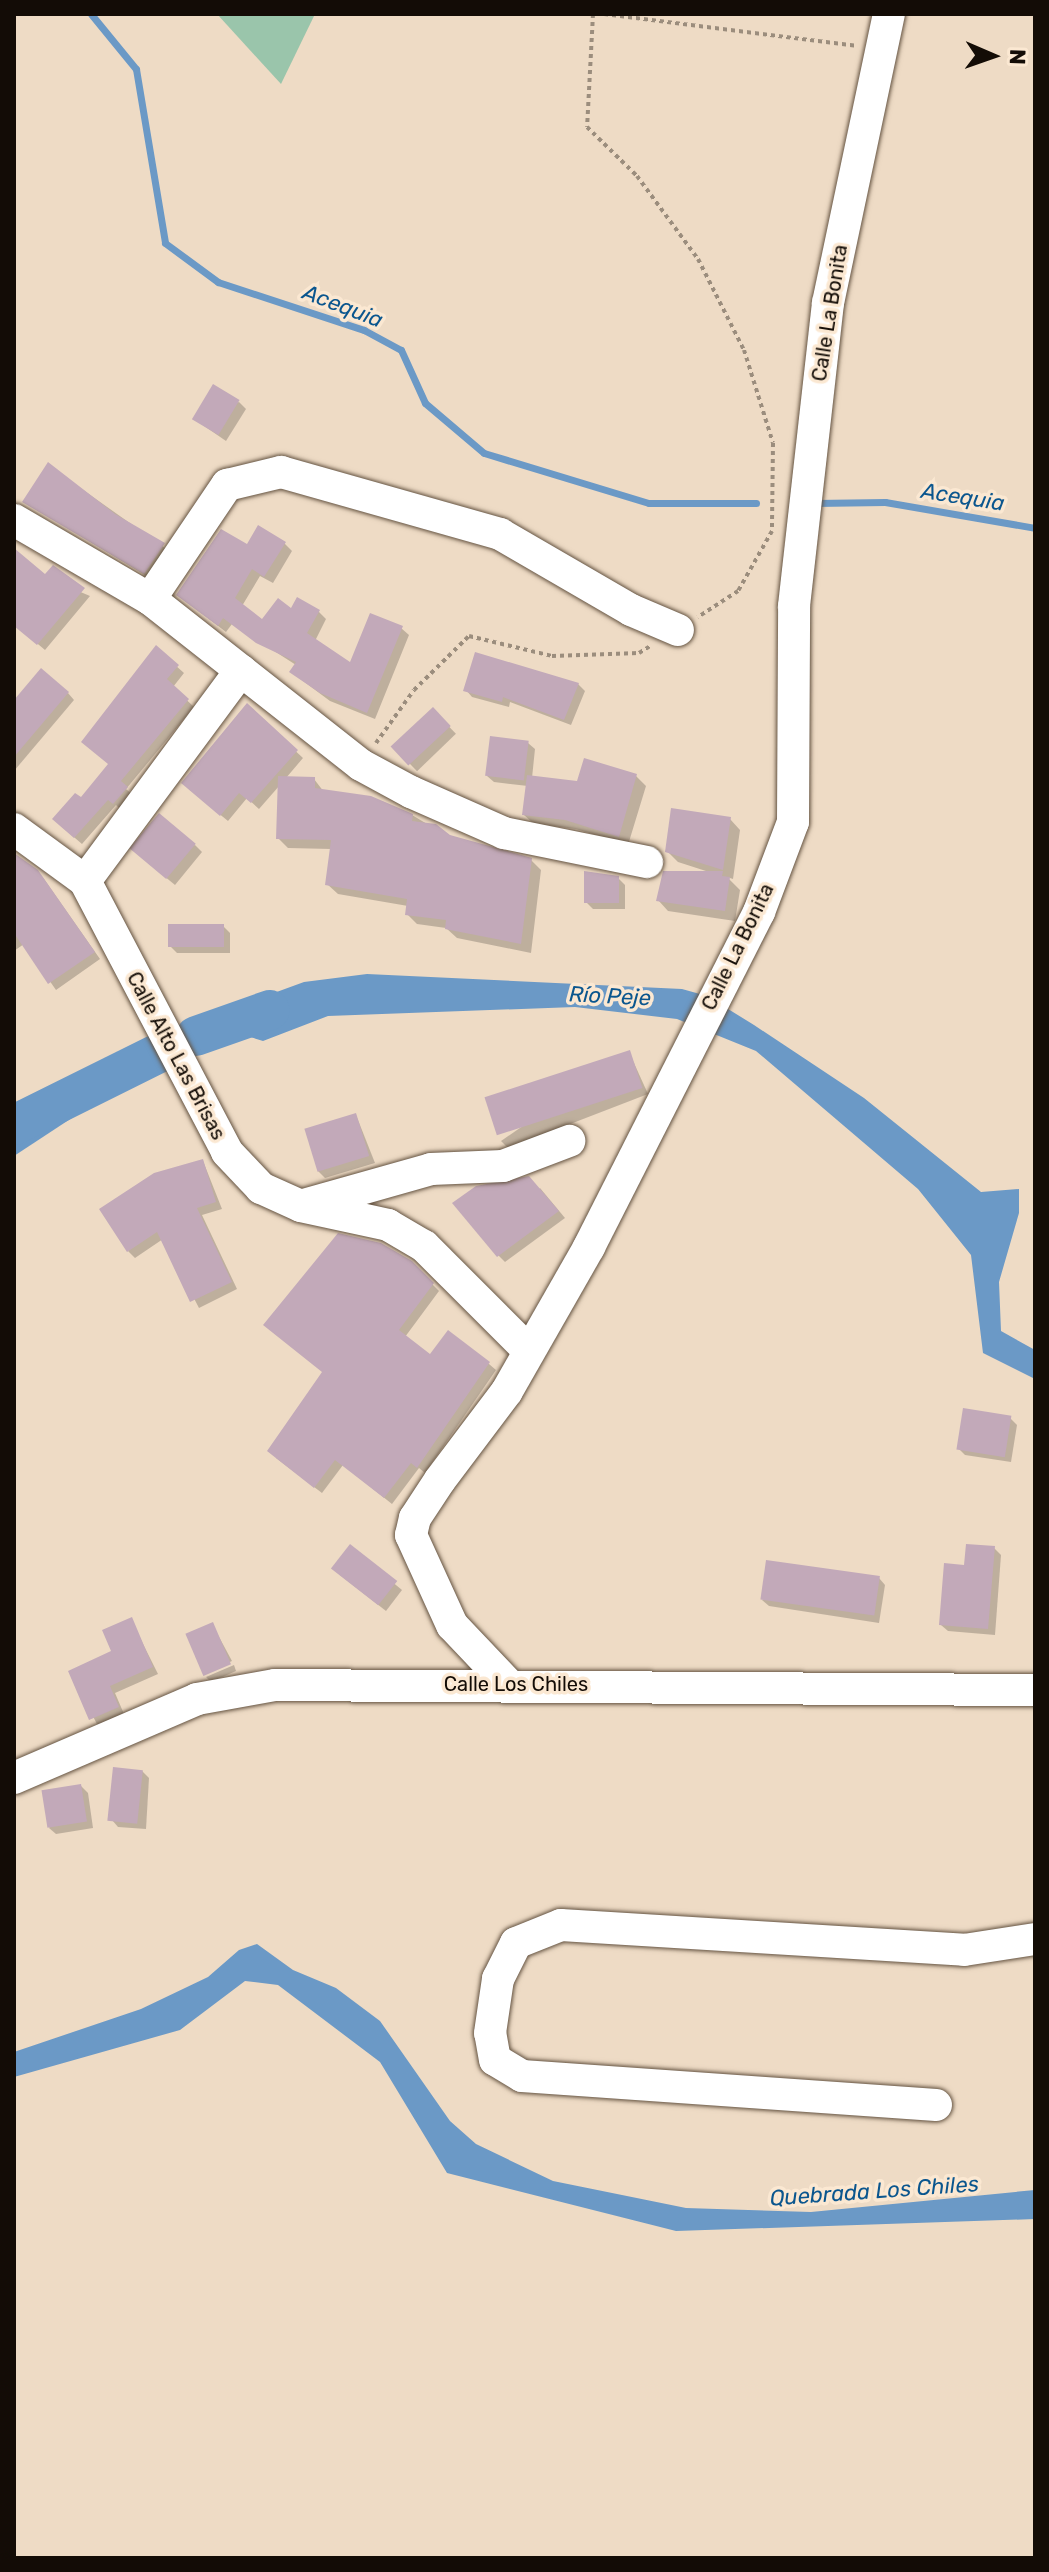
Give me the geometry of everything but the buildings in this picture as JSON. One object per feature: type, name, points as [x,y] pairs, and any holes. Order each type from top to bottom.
[{"type":"street","name":"Calle La Bonita","points":[[508,1684],[452,1625],[411,1535],[415,1518],[440,1480],[507,1391],[527,1349],[589,1247],[759,912],[793,822],[794,606],[826,319],[889,14]]},
{"type":"street","points":[[150,599],[227,485],[281,472],[500,534],[631,610],[678,630]]},
{"type":"street","points":[[14,520],[150,599],[361,765],[504,833],[647,862]]},
{"type":"street","points":[[85,881],[241,670]]},
{"type":"street","name":"Calle Alto Las Brisas","points":[[14,829],[85,881],[227,1152],[261,1188],[301,1206],[388,1225],[424,1246],[527,1349]]},
{"type":"street","points":[[301,1206],[431,1169],[503,1166],[569,1141]]},
{"type":"street","name":"Calle Los Chiles","points":[[14,1778],[164,1711],[230,1691],[306,1683],[1035,1690]]},
{"type":"street","points":[[936,2105],[522,2076],[495,2060],[490,2033],[498,1979],[516,1943],[561,1925],[964,1950],[1035,1939]]},
{"type":"path","points":[[361,765],[414,690],[469,636],[552,656],[639,653],[738,591],[772,531],[773,443],[744,350],[698,259],[637,176],[587,127],[593,14]]},
{"type":"path","points":[[604,14],[882,49]]},
{"type":"green space","points":[[217,14],[315,14],[281,84]]},
{"type":"water","points":[[367,974],[682,989],[707,996],[864,1098],[981,1192],[1019,1189],[1019,1213],[999,1282],[1001,1331],[1035,1350],[1035,1379],[983,1353],[971,1255],[918,1189],[756,1051],[677,1019],[575,1007],[328,1016],[263,1041],[217,1027],[225,1011],[304,982]]},
{"type":"water","points":[[150,1057],[119,1087],[14,1156],[14,1114],[58,1089]]},
{"type":"water","points":[[257,1944],[293,1970],[336,1988],[380,2021],[450,2121],[476,2144],[553,2181],[686,2208],[811,2212],[1035,2190],[1035,2219],[676,2231],[447,2173],[380,2062],[278,1985],[245,1981],[180,2030],[14,2077],[14,2052],[141,2009],[208,1977],[239,1950]]},
{"type":"waterway","name":"Acequia","points":[[91,14],[136,69],[165,243],[218,282],[364,330],[401,350],[425,403],[484,453],[649,503],[756,503]]},
{"type":"waterway","name":"Acequia","points":[[815,503],[885,502],[1035,528]]},
{"type":"waterway","name":"Río Peje","points":[[196,1036],[270,1010]]},
{"type":"waterway","name":"Río Peje","points":[[14,1125],[163,1051]]},
{"type":"water label","name":"Quebrada Los Chiles","points":[[874,2191]]}]
